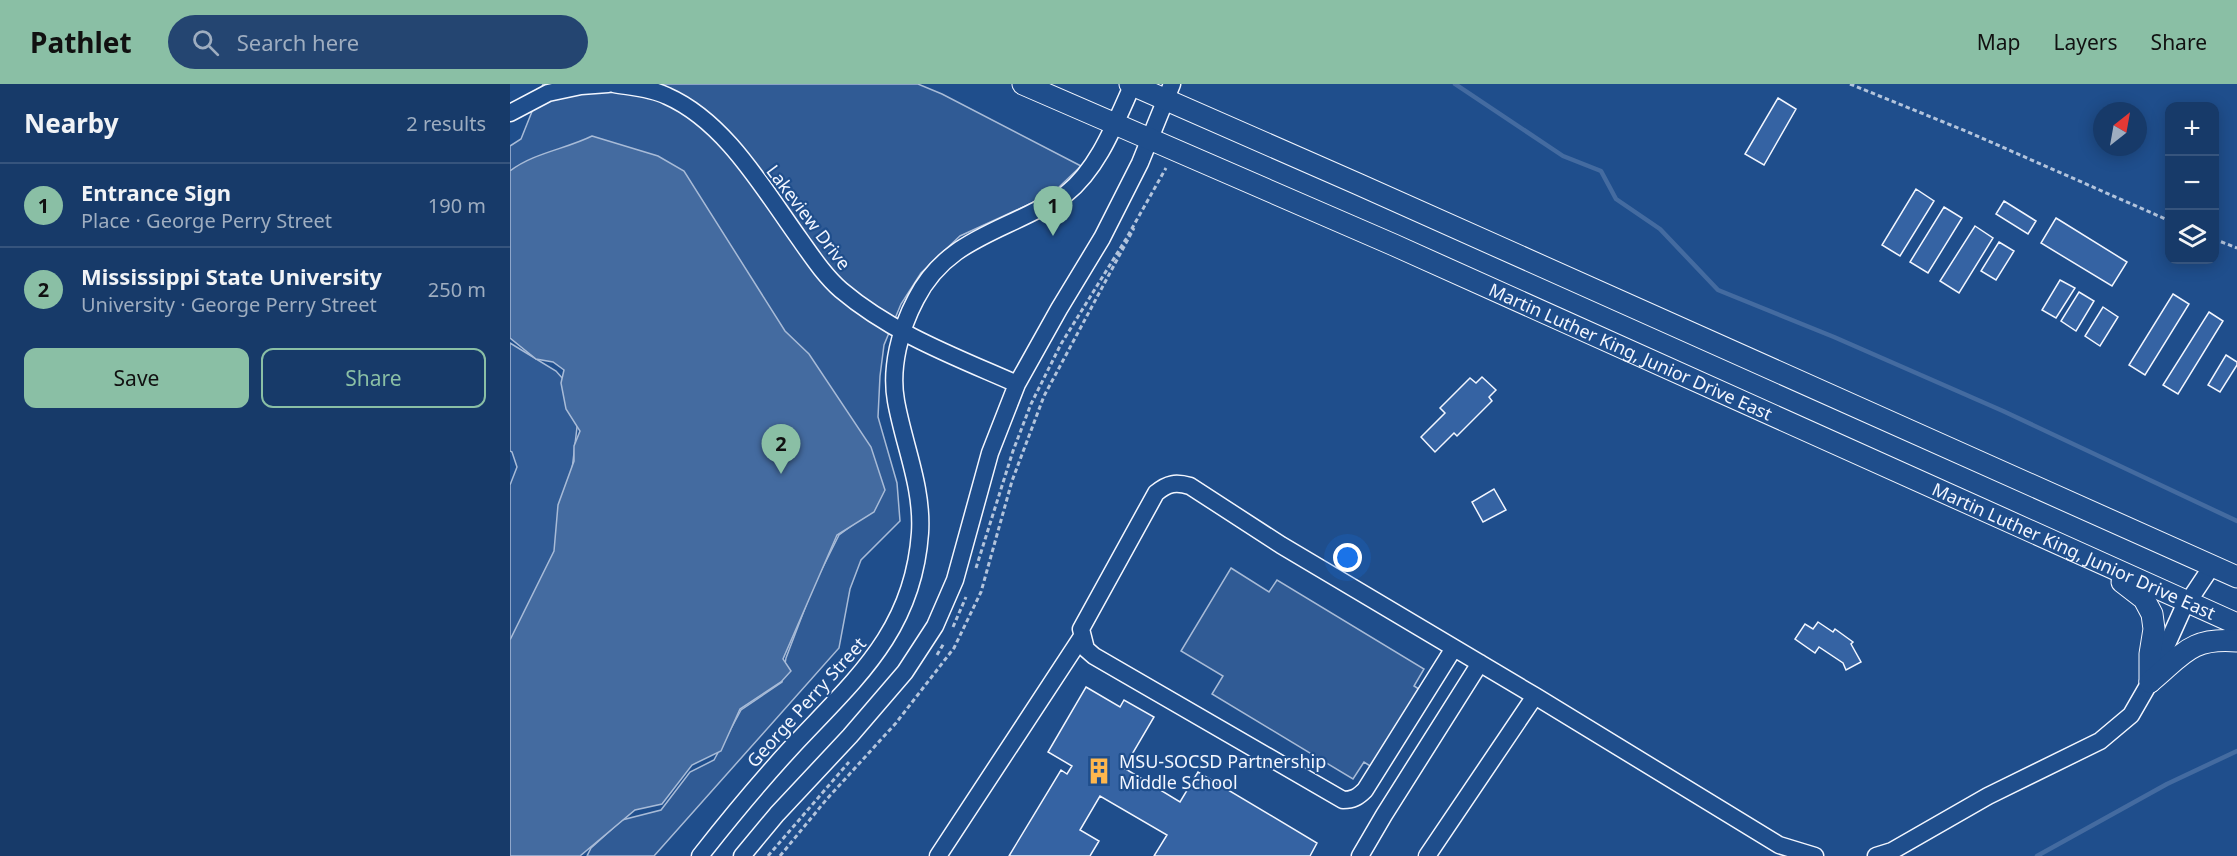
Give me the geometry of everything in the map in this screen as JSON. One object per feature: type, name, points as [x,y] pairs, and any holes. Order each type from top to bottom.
[{"type":"main road","name":"Martin Luther King, Junior Drive East","points":[[1023,84],[1394,245],[2237,624]]},
{"type":"main road","points":[[1132,84],[1169,92],[2237,577]]},
{"type":"main road","points":[[2096,562],[2144,599],[2152,614],[2154,629],[2150,654],[2150,682]]},
{"type":"main road","points":[[2150,682],[2179,654],[2197,644],[2219,640],[2237,641]]},
{"type":"street","points":[[510,113],[548,93],[608,84]]},
{"type":"street","name":"Lakeview Drive","points":[[614,84],[665,94],[706,120],[744,164],[828,277],[871,314],[902,333],[1017,384]]},
{"type":"street","name":"George Perry Street","points":[[700,856],[739,807],[880,650],[900,615],[908,593],[920,535],[921,517],[915,476],[895,400],[895,366],[902,333],[917,296],[937,269],[973,239],[1064,196],[1078,184],[1090,169],[1132,84]]},
{"type":"street","points":[[742,856],[898,680],[921,650],[935,626],[955,579],[990,453],[1017,384],[1102,238],[1150,140],[1169,92]]},
{"type":"street","points":[[1454,648],[1365,790],[1351,800],[1343,800],[1094,656],[1086,649],[1081,638],[1081,629],[1156,492],[1164,486],[1177,482],[1190,486],[1281,545],[1535,696],[1779,845],[1815,856]]},
{"type":"street","points":[[1876,856],[1892,850],[1988,796],[2100,741],[2131,715],[2150,682],[2182,611],[2212,566]]},
{"type":"street","points":[[938,856],[1081,638]]},
{"type":"street","points":[[1360,856],[1480,663]]},
{"type":"street","points":[[1427,856],[1535,696]]},
{"type":"path","points":[[1850,84],[1968,132],[2165,219]]},
{"type":"path","points":[[780,856],[826,800],[897,723],[954,648],[981,592],[1012,481],[1044,396],[1166,168]]},
{"type":"path","points":[[2219,241],[2237,248]]},
{"type":"shaded area","points":[[543,84],[918,84],[942,94],[1081,166],[1058,188],[1032,203],[960,236],[921,273],[901,304],[884,345],[878,417],[897,483],[900,521],[861,560],[850,589],[839,648],[654,856],[587,856],[591,848],[622,820],[661,810],[690,772],[714,760],[741,710],[782,682],[786,658],[813,587],[839,535],[854,524],[510,173],[510,146],[521,139]]},
{"type":"shaded area","points":[[592,136],[658,156],[684,171],[785,331],[809,354],[871,447],[885,490],[874,512],[837,535],[783,659],[791,671],[781,682],[740,709],[721,751],[692,765],[662,804],[635,810],[580,856],[510,856],[510,640],[554,551],[558,505],[574,461],[574,446],[580,431],[566,409],[561,383],[564,370],[553,362],[536,359],[510,338],[510,171],[539,155]]},
{"type":"shaded area","points":[[510,343],[556,371],[571,388],[579,410],[568,504],[559,555],[510,659],[510,485],[517,467],[510,451]]},
{"type":"shaded area","points":[[1231,568],[1269,592],[1277,580],[1424,669],[1414,686],[1425,693],[1378,771],[1364,762],[1353,779],[1212,694],[1223,676],[1181,651]]},
{"type":"building","points":[[1778,98],[1796,109],[1764,165],[1745,154]]},
{"type":"building","points":[[1916,189],[1934,201],[1900,256],[1882,245]]},
{"type":"building","points":[[2004,201],[2036,221],[2028,234],[1996,214]]},
{"type":"building","points":[[1944,207],[1962,218],[1928,273],[1910,262]]},
{"type":"building","points":[[2056,218],[2127,262],[2112,286],[2041,243]]},
{"type":"building","points":[[1975,226],[1993,238],[1959,293],[1940,281]]},
{"type":"building","points":[[1999,242],[2014,251],[1996,280],[1981,271]]},
{"type":"building","points":[[2060,280],[2075,288],[2056,318],[2042,310]]},
{"type":"building","points":[[2079,292],[2094,301],[2076,331],[2061,321]]},
{"type":"building","points":[[2173,294],[2189,304],[2145,375],[2129,365]]},
{"type":"building","points":[[2103,307],[2118,317],[2100,346],[2085,336]]},
{"type":"building","points":[[2209,312],[2223,321],[2178,394],[2163,385]]},
{"type":"building","points":[[2226,355],[2237,362],[2237,365],[2220,392],[2208,385]]},
{"type":"building","points":[[1482,377],[1496,390],[1489,397],[1492,401],[1457,436],[1454,433],[1435,452],[1421,437],[1445,413],[1440,408],[1470,378],[1476,383]]},
{"type":"building","points":[[1494,489],[1506,510],[1483,522],[1472,502]]},
{"type":"building","points":[[1818,622],[1833,632],[1835,629],[1853,642],[1851,644],[1861,662],[1846,670],[1843,663],[1819,647],[1815,653],[1795,639],[1805,624],[1813,629]]},
{"type":"building","name":"MSU-SOCSD Partnership Middle School","points":[[1086,687],[1120,707],[1124,700],[1154,717],[1124,768],[1180,802],[1198,772],[1317,843],[1310,856],[1154,856],[1167,835],[1100,796],[1080,830],[1099,841],[1090,856],[1009,856],[1061,770],[1067,774],[1072,766],[1048,752]]},
{"type":"waterway","points":[[1455,84],[1563,156],[1601,171],[1616,199],[1660,229],[1718,290],[1834,337],[2003,411],[2237,521]]},
{"type":"waterway","points":[[2037,856],[2167,784],[2237,751]]},
{"type":"place","name":"Entrance Sign","points":[[1053,236]]},
{"type":"place","name":"Mississippi State University","points":[[781,474]]},
{"type":"place","name":"MSU-SOCSD Partnership Middle School","points":[[1099,771]]}]
